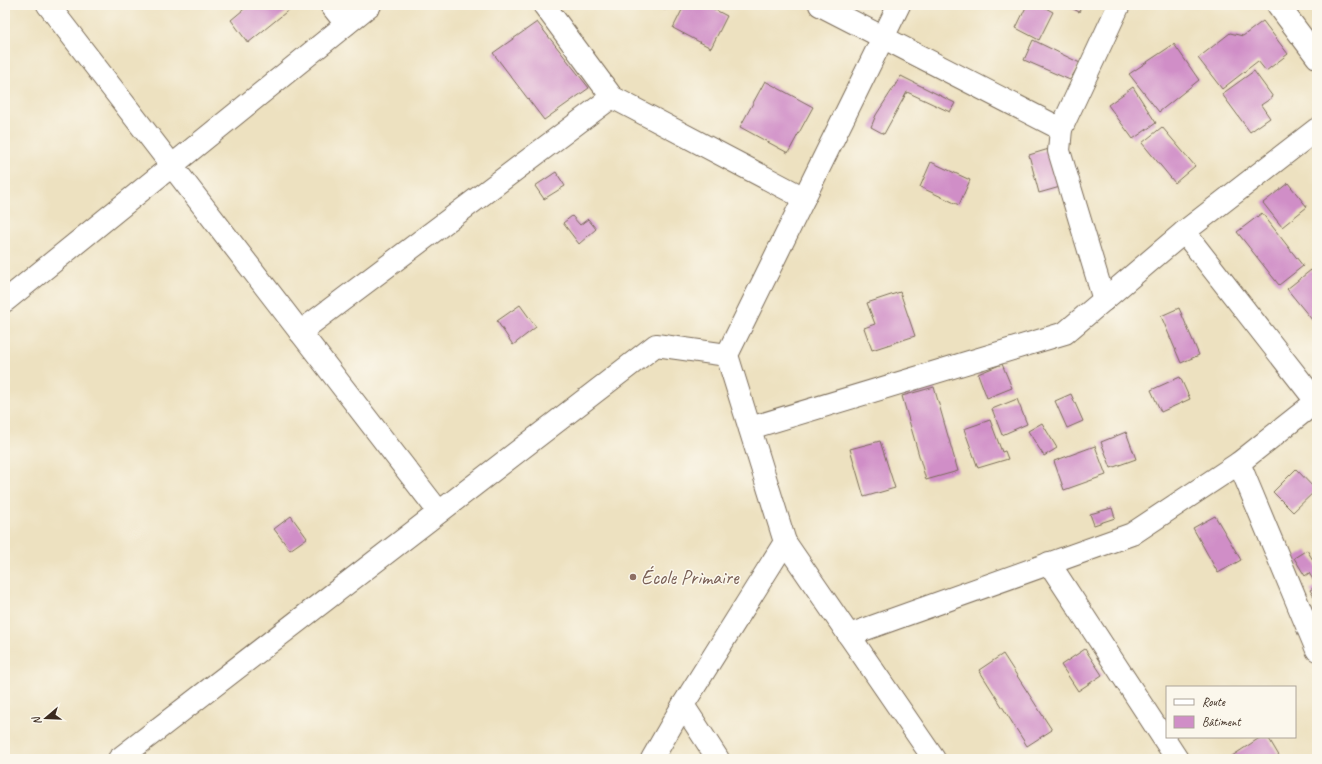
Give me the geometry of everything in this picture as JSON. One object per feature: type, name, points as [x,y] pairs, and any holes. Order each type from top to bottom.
[{"type":"street","points":[[48,5],[440,512]]},
{"type":"street","points":[[331,5],[346,24]]},
{"type":"street","points":[[5,301],[370,5]]},
{"type":"street","points":[[544,5],[612,97],[804,198]]},
{"type":"street","points":[[820,5],[1062,129]]},
{"type":"street","points":[[899,5],[727,355],[785,542],[934,759]]},
{"type":"street","points":[[1104,300],[1059,151],[1062,129],[1119,5]]},
{"type":"street","points":[[1278,5],[1317,58]]},
{"type":"street","points":[[300,332],[612,97]]},
{"type":"street","points":[[750,428],[1064,333],[1184,232],[1317,129]]},
{"type":"street","points":[[849,635],[1049,562],[1132,534],[1239,463],[1317,401],[1184,232]]},
{"type":"street","points":[[119,759],[656,345],[727,355]]},
{"type":"street","points":[[1239,463],[1317,650]]},
{"type":"street","points":[[652,759],[683,705],[785,542]]},
{"type":"street","points":[[1049,562],[1177,759]]},
{"type":"street","points":[[683,705],[718,759]]},
{"type":"building","points":[[249,5],[289,5],[291,8],[248,43],[231,20]]},
{"type":"building","points":[[656,5],[668,5],[665,10]]},
{"type":"building","points":[[677,5],[706,5],[727,16],[711,48],[673,28],[682,10],[676,7]]},
{"type":"building","points":[[1027,5],[1040,5],[1053,12],[1039,40],[1016,28]]},
{"type":"building","points":[[1066,5],[1082,5],[1079,12]]},
{"type":"building","points":[[1263,21],[1288,54],[1266,71],[1258,61],[1222,89],[1198,58],[1230,33],[1243,36]]},
{"type":"building","points":[[537,22],[589,88],[544,120],[493,53]]},
{"type":"building","points":[[1033,40],[1080,63],[1070,80],[1024,60]]},
{"type":"building","points":[[1174,44],[1199,80],[1159,112],[1129,74]]},
{"type":"building","points":[[1254,71],[1273,97],[1261,105],[1270,118],[1250,132],[1222,94]]},
{"type":"building","points":[[901,76],[955,103],[950,112],[907,92],[884,134],[871,127],[876,115]]},
{"type":"building","points":[[765,81],[813,107],[788,153],[740,127]]},
{"type":"building","points":[[1133,87],[1156,123],[1133,139],[1108,105]]},
{"type":"building","points":[[1162,127],[1195,166],[1175,183],[1142,143]]},
{"type":"building","points":[[1049,149],[1060,187],[1039,193],[1029,155]]},
{"type":"building","points":[[931,162],[970,180],[959,205],[920,187]]},
{"type":"building","points":[[556,172],[565,186],[544,199],[535,186]]},
{"type":"building","points":[[1288,183],[1307,207],[1282,227],[1263,203]]},
{"type":"building","points":[[1262,213],[1303,266],[1279,285],[1237,232]]},
{"type":"building","points":[[572,216],[580,225],[588,219],[596,229],[579,244],[563,223]]},
{"type":"building","points":[[1311,270],[1317,278],[1317,326],[1287,289]]},
{"type":"building","points":[[900,292],[915,336],[872,350],[864,328],[875,324],[867,303]]},
{"type":"building","points":[[520,305],[536,327],[513,345],[497,321]]},
{"type":"building","points":[[1179,308],[1199,355],[1181,363],[1161,316]]},
{"type":"building","points":[[1002,364],[1012,388],[987,398],[978,374]]},
{"type":"building","points":[[1180,377],[1190,399],[1161,412],[1151,390]]},
{"type":"building","points":[[934,387],[958,471],[926,480],[902,396]]},
{"type":"building","points":[[1071,394],[1083,421],[1067,428],[1055,401]]},
{"type":"building","points":[[1017,399],[1027,424],[1002,435],[992,409]]},
{"type":"building","points":[[990,420],[1002,452],[1005,451],[1008,459],[978,468],[964,429]]},
{"type":"building","points":[[1042,423],[1057,448],[1044,456],[1028,431]]},
{"type":"building","points":[[1126,432],[1136,459],[1111,468],[1101,442]]},
{"type":"building","points":[[880,441],[895,488],[864,497],[850,449]]},
{"type":"building","points":[[1095,446],[1106,475],[1064,490],[1054,461]]},
{"type":"building","points":[[1296,469],[1316,490],[1293,512],[1273,492]]},
{"type":"building","points":[[1112,508],[1115,518],[1094,525],[1090,514]]},
{"type":"building","points":[[291,516],[307,538],[290,550],[274,529]]},
{"type":"building","points":[[1215,516],[1241,560],[1218,573],[1193,528]]},
{"type":"building","points":[[1307,550],[1317,567],[1317,586],[1309,573],[1305,576],[1294,558]]},
{"type":"building","points":[[1317,586],[1317,602],[1310,590]]},
{"type":"building","points":[[1085,649],[1102,675],[1078,691],[1061,665]]},
{"type":"building","points":[[1003,654],[1052,730],[1027,746],[979,670]]},
{"type":"building","points":[[1259,738],[1269,738],[1281,759],[1233,759],[1232,756]]},
{"type":"place","name":"École Primaire","points":[[633,577]]}]
